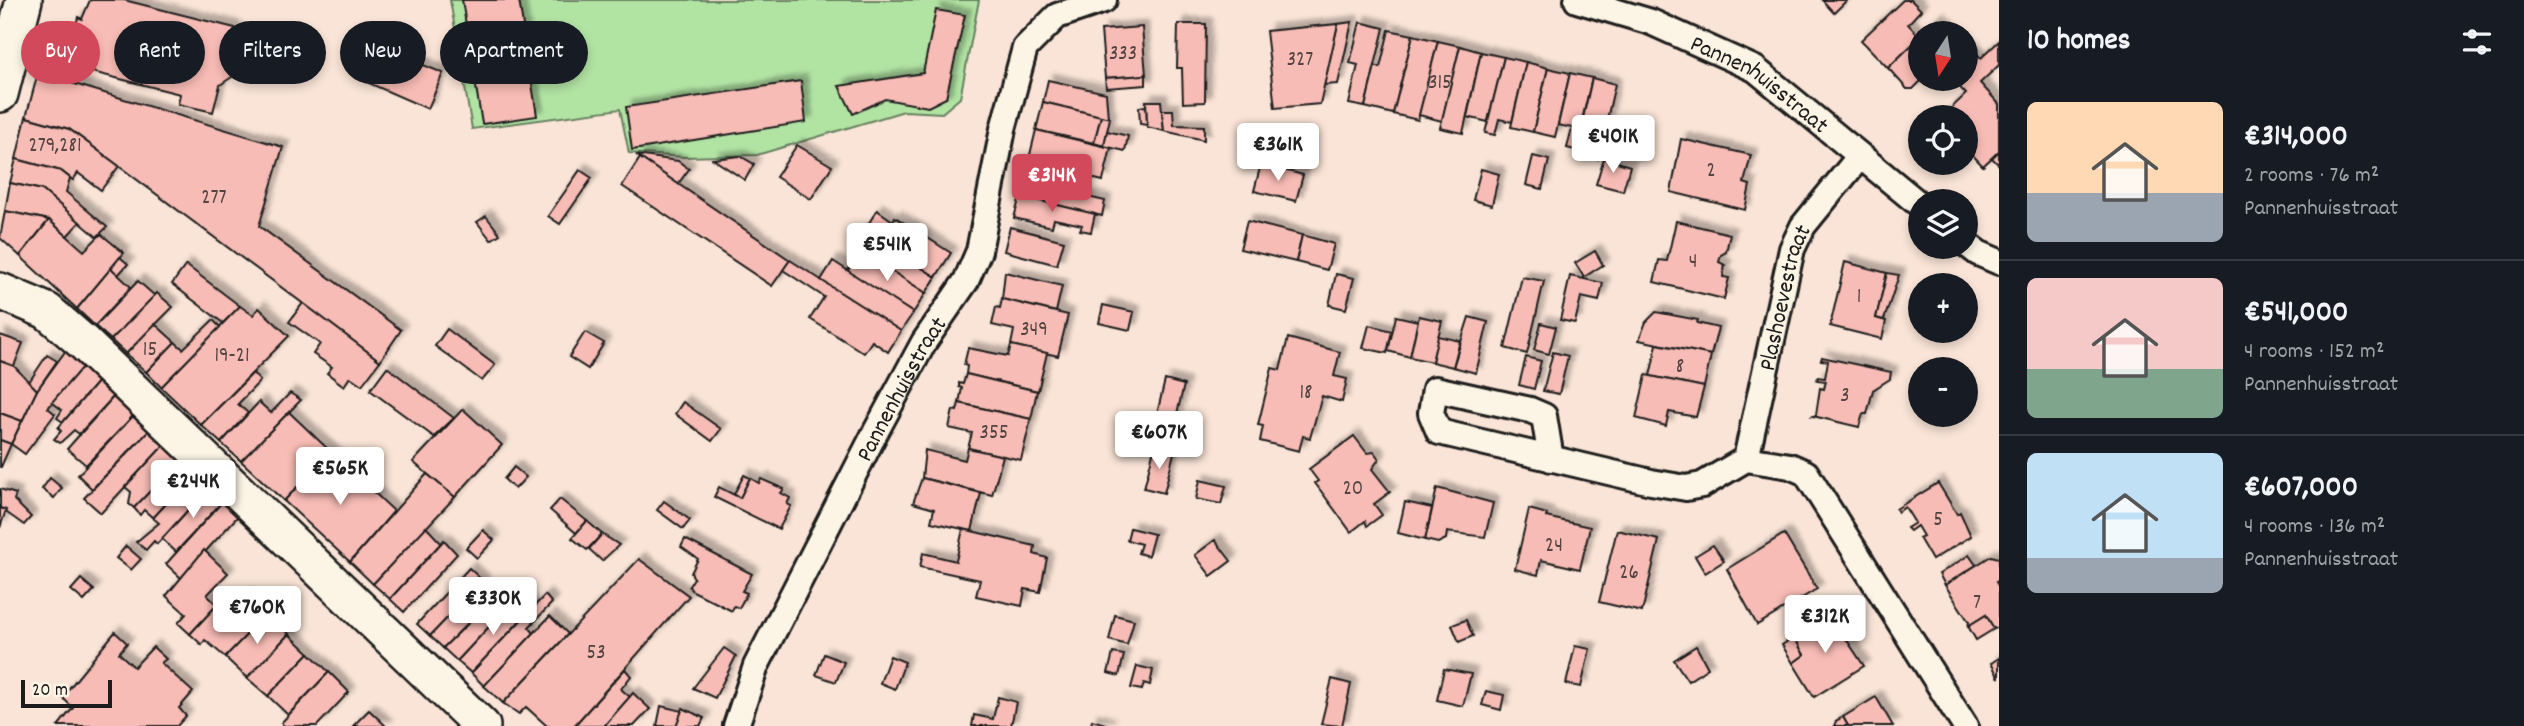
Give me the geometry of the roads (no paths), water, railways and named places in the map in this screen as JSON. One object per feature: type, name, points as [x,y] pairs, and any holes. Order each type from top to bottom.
[{"type":"street","points":[[0,94],[24,0]]},
{"type":"street","name":"Pannenhuisstraat","points":[[736,726],[756,666],[875,433],[924,342],[966,281],[979,251],[1003,129],[1025,48],[1057,16],[1104,0]]},
{"type":"street","name":"Pannenhuisstraat","points":[[1577,0],[1643,10],[1755,69],[1908,195]]},
{"type":"street","name":"Plashoevestraat","points":[[1746,459],[1792,250],[1803,226],[1860,156]]},
{"type":"street","points":[[1978,253],[1999,262]]},
{"type":"street","points":[[0,291],[47,311],[84,343],[482,726]]},
{"type":"street","points":[[1551,459],[1544,416],[1530,410],[1435,389],[1431,413],[1439,432],[1551,459],[1686,488],[1702,485],[1746,459],[1790,466],[1806,473],[1965,726]]}]
